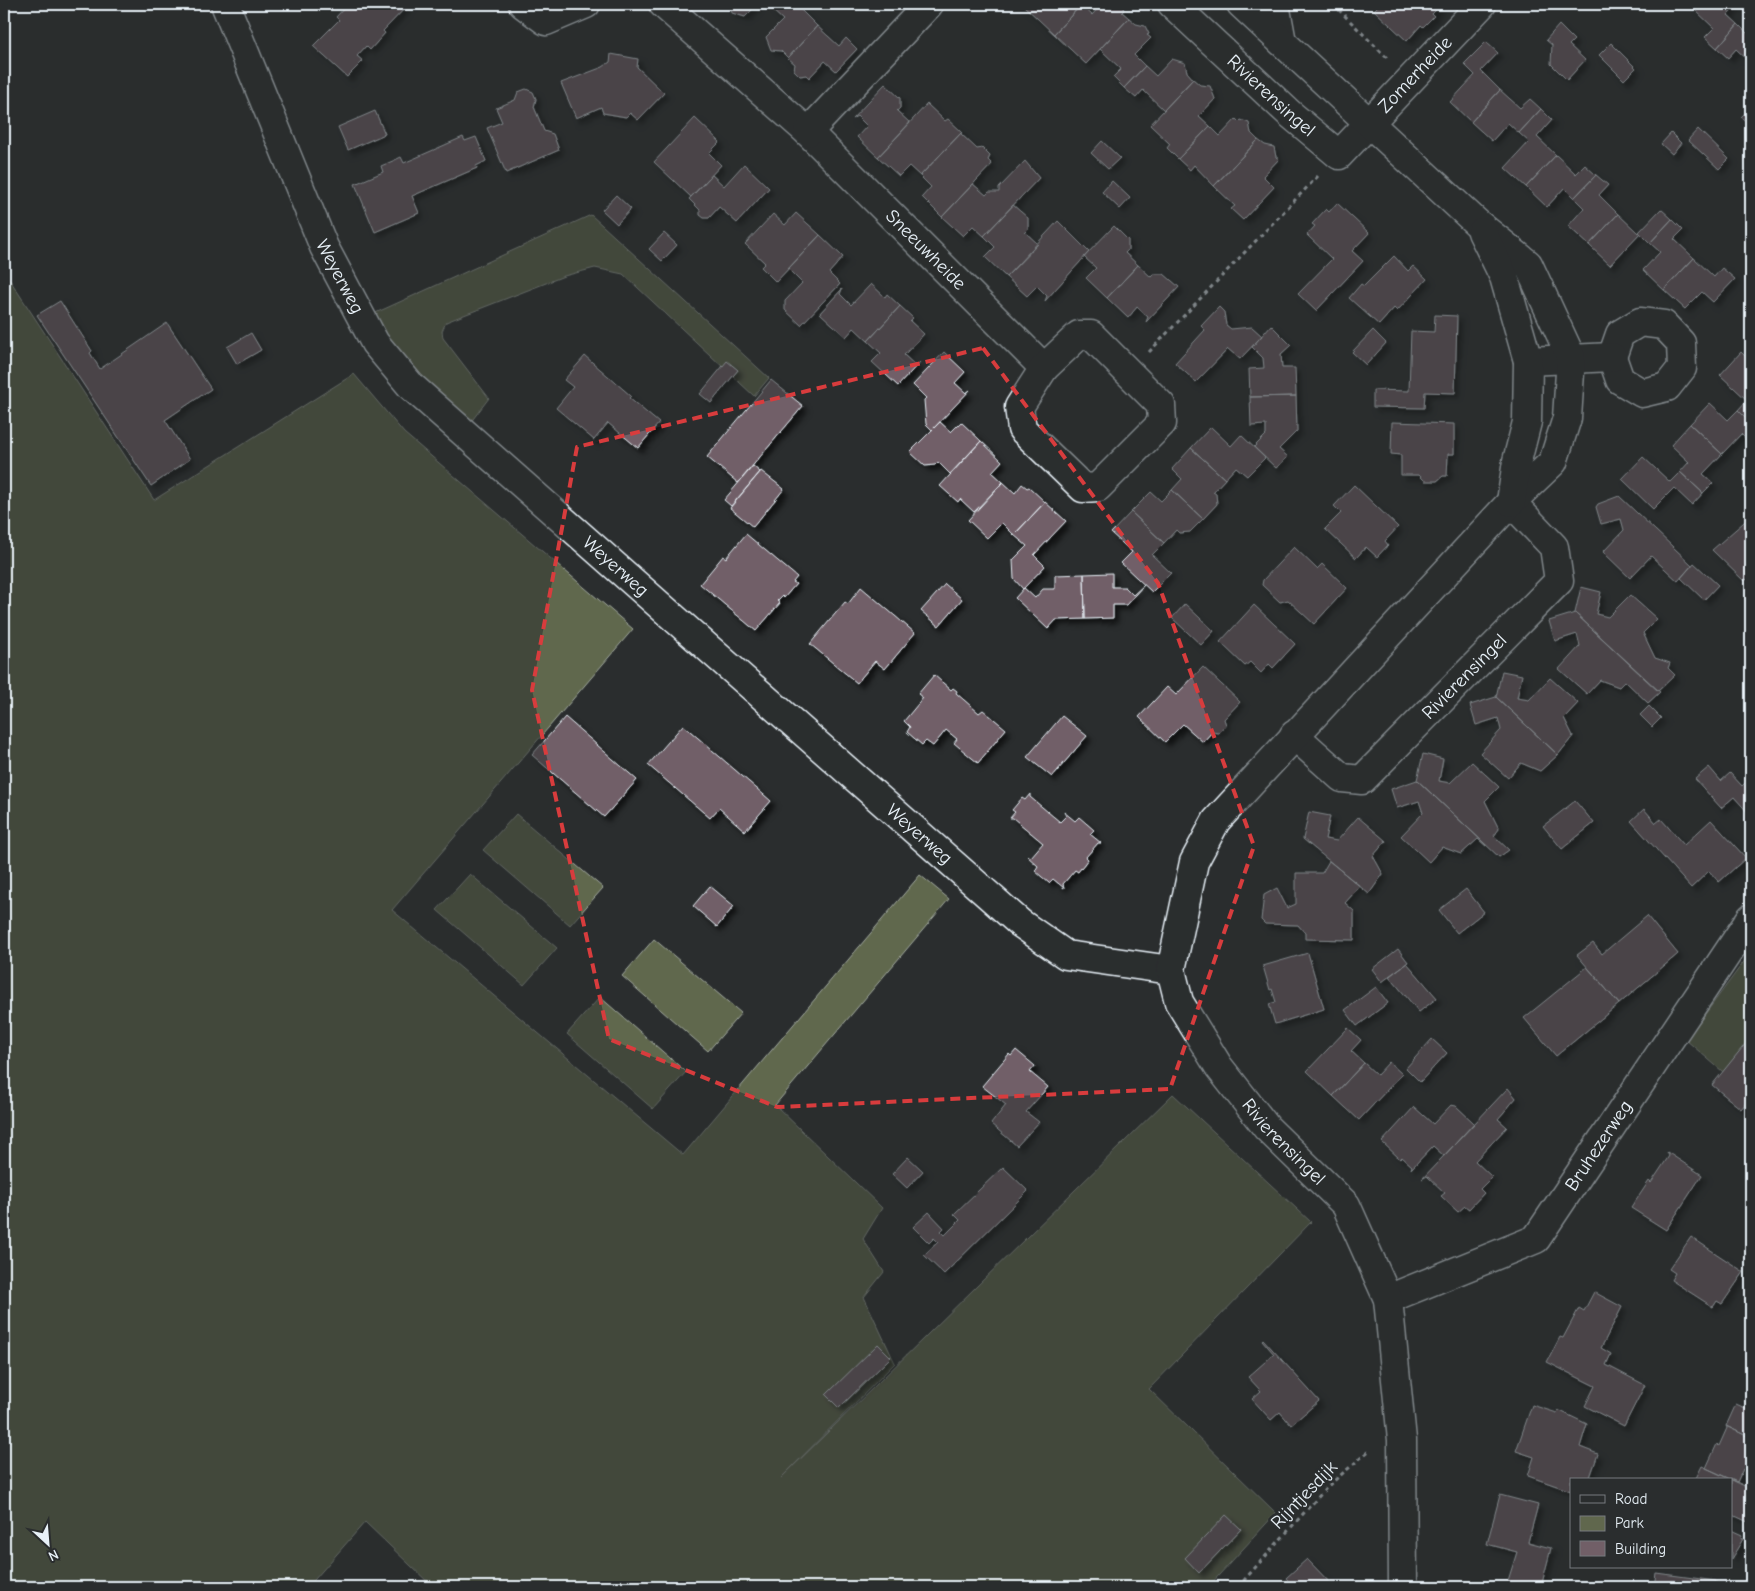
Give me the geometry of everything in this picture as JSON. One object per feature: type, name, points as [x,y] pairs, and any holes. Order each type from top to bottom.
[{"type":"street","name":"Weyerweg","points":[[225,4],[324,247],[375,343],[411,386],[1020,923],[1066,955],[1171,970]]},
{"type":"street","points":[[523,4],[546,21],[586,4]]},
{"type":"street","name":"Sneeuwheide","points":[[663,4],[808,132],[1044,368]]},
{"type":"street","points":[[808,132],[928,4]]},
{"type":"street","name":"Rivierensingel","points":[[1172,4],[1289,113],[1339,155]]},
{"type":"street","name":"Rivierensingel","points":[[1241,4],[1477,224],[1528,264],[1571,357],[1567,418],[1553,462],[1511,502],[1216,821],[1194,862],[1171,970],[1179,1002],[1219,1068],[1267,1128],[1346,1205],[1388,1299],[1402,1440],[1403,1587]]},
{"type":"street","points":[[1275,4],[1282,42]]},
{"type":"street","name":"Zomerheide","points":[[1370,123],[1482,4]]},
{"type":"street","points":[[1339,155],[1370,123]]},
{"type":"street","name":"Rivierensingel","points":[[1477,224],[1504,277],[1528,361],[1527,422],[1517,461],[1511,502]]},
{"type":"street","points":[[1079,335],[1091,335],[1130,372],[1161,406],[1162,423],[1098,487],[1083,488],[1022,429],[1019,406],[1044,368],[1079,335]]},
{"type":"street","points":[[1528,361],[1612,356]]},
{"type":"street","name":"Rivierensingel","points":[[1294,735],[1342,778],[1362,780],[1559,581],[1554,548],[1511,502]]},
{"type":"street","name":"Bruhezerweg","points":[[1388,1299],[1536,1239],[1751,918]]},
{"type":"path","points":[[1333,4],[1409,80]]},
{"type":"path","points":[[1130,372],[1339,155]]},
{"type":"path","name":"Rijntjesdijk","points":[[1238,1587],[1328,1486],[1377,1445],[1402,1440]]},
{"type":"highlighted area","points":[[983,348],[1158,583],[1254,846],[1170,1089],[777,1107],[609,1039],[532,690],[577,447]]},
{"type":"green space","points":[[591,215],[769,378],[754,396],[623,274],[595,268],[564,276],[446,322],[442,331],[443,338],[489,398],[470,423],[414,372],[371,315]]},
{"type":"green space","points":[[4,271],[154,500],[354,374],[404,433],[633,629],[392,910],[683,1155],[920,875],[949,899],[775,1105],[882,1208],[863,1239],[884,1272],[864,1297],[895,1363],[780,1479],[1173,1094],[1311,1222],[1149,1389],[1276,1513],[1208,1587],[433,1587],[365,1522],[308,1587],[4,1587]]},
{"type":"green space","points":[[516,814],[603,888],[570,925],[483,850]]},
{"type":"green space","points":[[470,874],[557,948],[524,985],[437,910]]},
{"type":"green space","points":[[654,939],[741,1013],[708,1051],[622,976]]},
{"type":"green space","points":[[1751,952],[1751,1096],[1686,1040]]},
{"type":"green space","points":[[600,997],[686,1072],[653,1109],[567,1034]]},
{"type":"building","points":[[348,4],[409,4],[383,31],[385,33],[370,50],[366,46],[357,56],[363,61],[347,77],[313,46],[339,20],[336,17]]},
{"type":"building","points":[[729,4],[758,4],[745,17],[732,13]]},
{"type":"building","points":[[778,4],[799,4],[797,6],[817,26],[788,58],[781,51],[771,50],[766,37],[783,20],[772,10]]},
{"type":"building","points":[[1022,4],[1080,4],[1081,5],[1054,34]]},
{"type":"building","points":[[1102,4],[1121,4],[1124,10],[1122,12],[1129,18],[1086,64],[1054,34],[1081,5],[1092,15]]},
{"type":"building","points":[[1380,4],[1442,4],[1432,14],[1434,16],[1423,27],[1421,25],[1407,41],[1374,10]]},
{"type":"building","points":[[1699,4],[1738,4],[1728,15],[1738,24],[1717,48],[1705,37],[1714,28],[1694,9]]},
{"type":"building","points":[[1129,18],[1136,24],[1145,26],[1149,34],[1147,35],[1151,38],[1134,55],[1145,66],[1124,88],[1113,77],[1121,69],[1100,49]]},
{"type":"building","points":[[1738,24],[1748,34],[1751,31],[1751,63],[1736,49],[1728,58],[1717,48]]},
{"type":"building","points":[[1559,25],[1574,40],[1569,45],[1585,60],[1567,80],[1551,64],[1552,45],[1546,40]]},
{"type":"building","points":[[817,26],[839,46],[846,38],[857,49],[836,71],[825,61],[809,78],[806,75],[800,76],[794,70],[795,64],[788,58]]},
{"type":"building","points":[[1486,42],[1498,53],[1481,71],[1500,90],[1471,122],[1450,102],[1475,75],[1464,64]]},
{"type":"building","points":[[1611,43],[1636,68],[1624,80],[1599,55]]},
{"type":"building","points":[[611,54],[638,59],[637,67],[664,93],[638,120],[630,113],[626,117],[603,113],[601,107],[576,118],[561,83],[603,67],[610,62]]},
{"type":"building","points":[[1172,59],[1185,63],[1187,72],[1193,79],[1164,110],[1143,90],[1136,98],[1124,88],[1145,66],[1156,76]]},
{"type":"building","points":[[1193,79],[1200,85],[1210,86],[1215,99],[1199,116],[1210,126],[1178,159],[1167,148],[1170,144],[1150,125]]},
{"type":"building","points":[[885,84],[900,98],[900,108],[897,111],[910,123],[878,157],[857,137],[867,126],[857,116],[852,119]]},
{"type":"building","points":[[526,89],[533,92],[536,99],[534,107],[544,131],[553,134],[559,150],[506,173],[487,128],[502,122],[496,108],[515,100],[518,92]]},
{"type":"building","points":[[1500,90],[1520,108],[1530,99],[1541,109],[1519,133],[1508,123],[1492,141],[1471,122]]},
{"type":"building","points":[[927,104],[945,121],[948,119],[962,132],[920,176],[909,166],[899,176],[878,157]]},
{"type":"building","points":[[1751,107],[1751,126],[1741,117]]},
{"type":"building","points":[[1541,109],[1552,120],[1537,137],[1556,155],[1526,187],[1505,168],[1529,142],[1519,133]]},
{"type":"building","points":[[375,111],[385,134],[348,150],[338,127]]},
{"type":"building","points":[[695,118],[720,142],[709,153],[721,165],[691,197],[654,162]]},
{"type":"building","points":[[1236,119],[1239,122],[1241,120],[1249,123],[1251,133],[1258,140],[1214,186],[1194,165],[1190,170],[1178,159],[1210,126],[1220,136]]},
{"type":"building","points":[[1698,129],[1729,159],[1719,169],[1688,140]]},
{"type":"building","points":[[962,132],[961,134],[977,149],[982,148],[990,156],[988,160],[992,164],[942,217],[922,197],[931,187],[920,176]]},
{"type":"building","points":[[1671,133],[1681,143],[1672,154],[1661,144]]},
{"type":"building","points":[[463,137],[465,141],[476,137],[486,161],[476,166],[477,168],[412,196],[419,213],[375,232],[355,184],[383,172],[381,166],[401,157],[404,163]]},
{"type":"building","points":[[1258,140],[1265,145],[1274,147],[1276,157],[1279,159],[1263,176],[1274,187],[1243,220],[1231,209],[1235,206],[1214,186]]},
{"type":"building","points":[[1102,141],[1120,158],[1108,169],[1091,153]]},
{"type":"building","points":[[1556,155],[1576,174],[1585,165],[1596,175],[1574,198],[1564,188],[1547,207],[1526,187]]},
{"type":"building","points":[[1025,161],[1039,178],[984,236],[973,226],[963,236],[942,217],[973,184],[986,195],[989,192],[999,192],[999,188]]},
{"type":"building","points":[[744,164],[769,188],[737,223],[719,207],[709,218],[704,218],[700,215],[700,210],[689,199],[712,175],[724,186]]},
{"type":"building","points":[[1596,175],[1608,185],[1599,195],[1618,214],[1589,245],[1568,226],[1584,208],[1574,198]]},
{"type":"building","points":[[1112,181],[1130,198],[1120,209],[1102,192]]},
{"type":"building","points":[[616,195],[631,209],[617,224],[602,210]]},
{"type":"building","points":[[1337,203],[1369,233],[1352,251],[1363,261],[1316,311],[1298,294],[1332,259],[1307,235],[1315,226],[1312,224],[1326,209],[1329,212]]},
{"type":"building","points":[[1013,205],[1028,218],[1028,229],[1025,232],[1038,244],[1006,277],[985,257],[995,247],[984,236]]},
{"type":"building","points":[[1661,209],[1672,219],[1650,243],[1640,233],[1610,265],[1589,245],[1618,214],[1638,233]]},
{"type":"building","points":[[796,213],[820,235],[776,282],[761,267],[765,263],[745,244],[773,214],[785,225]]},
{"type":"building","points":[[1672,219],[1683,230],[1674,239],[1694,258],[1664,290],[1643,270],[1660,252],[1650,243]]},
{"type":"building","points":[[1058,221],[1089,252],[1045,301],[1047,296],[1037,286],[1027,296],[1006,277]]},
{"type":"building","points":[[1114,226],[1128,240],[1128,250],[1125,253],[1138,265],[1107,298],[1086,278],[1096,268],[1084,257]]},
{"type":"building","points":[[664,233],[677,245],[662,261],[649,249]]},
{"type":"building","points":[[820,235],[843,257],[829,273],[840,284],[801,325],[785,310],[785,301],[802,283],[788,269]]},
{"type":"building","points":[[1394,256],[1408,271],[1413,266],[1427,279],[1397,311],[1394,308],[1379,325],[1349,298],[1361,284],[1364,286]]},
{"type":"building","points":[[1694,258],[1714,277],[1722,268],[1735,279],[1713,302],[1702,292],[1685,309],[1664,290]]},
{"type":"building","points":[[1138,265],[1151,277],[1154,274],[1164,274],[1179,287],[1146,322],[1148,317],[1137,307],[1128,318],[1107,298]]},
{"type":"building","points":[[871,284],[885,297],[887,294],[900,306],[868,341],[854,328],[846,337],[820,313],[842,289],[840,294],[851,305]]},
{"type":"building","points":[[60,301],[92,351],[90,353],[100,369],[167,323],[211,389],[165,420],[190,459],[151,486],[37,315]]},
{"type":"building","points":[[900,306],[913,318],[910,321],[924,334],[904,355],[916,366],[920,362],[898,386],[872,362],[881,353],[868,341]]},
{"type":"building","points":[[1219,307],[1224,312],[1226,325],[1231,329],[1252,327],[1262,336],[1240,359],[1228,349],[1196,382],[1175,363],[1205,330],[1201,326]]},
{"type":"building","points":[[1435,315],[1457,316],[1455,393],[1425,392],[1424,408],[1373,407],[1373,390],[1409,391],[1411,331],[1434,332]]},
{"type":"building","points":[[1271,325],[1291,345],[1281,354],[1282,368],[1295,368],[1296,396],[1250,397],[1249,369],[1264,368],[1263,358],[1252,347]]},
{"type":"building","points":[[1373,330],[1386,343],[1366,365],[1352,352]]},
{"type":"building","points":[[251,333],[261,350],[237,364],[227,347]]},
{"type":"building","points":[[944,352],[965,372],[955,383],[966,393],[970,390],[932,430],[926,424],[924,400],[926,398],[913,385]]},
{"type":"building","points":[[1741,352],[1751,362],[1751,423],[1738,410],[1747,400],[1720,375]]},
{"type":"building","points":[[585,356],[631,396],[629,398],[659,423],[638,448],[608,423],[594,440],[556,408],[573,387],[564,380]]},
{"type":"building","points":[[727,361],[738,370],[711,403],[700,394]]},
{"type":"building","points":[[771,380],[803,406],[738,483],[707,457]]},
{"type":"building","points":[[1296,396],[1297,431],[1279,449],[1288,457],[1276,468],[1254,447],[1266,435],[1266,425],[1251,426],[1250,397]]},
{"type":"building","points":[[1710,403],[1728,420],[1738,410],[1751,423],[1750,443],[1741,434],[1722,454],[1690,424]]},
{"type":"building","points":[[940,422],[951,432],[961,422],[981,441],[950,474],[938,462],[935,465],[925,466],[910,452]]},
{"type":"building","points":[[1392,422],[1454,424],[1454,454],[1448,454],[1447,476],[1443,476],[1437,481],[1425,481],[1419,475],[1401,475],[1401,455],[1391,454]]},
{"type":"building","points":[[1690,424],[1722,454],[1703,474],[1713,483],[1703,493],[1680,472],[1689,462],[1671,445]]},
{"type":"building","points":[[1211,427],[1231,446],[1241,435],[1265,458],[1247,476],[1236,467],[1225,479],[1191,448]]},
{"type":"building","points":[[981,441],[1002,461],[992,472],[1003,482],[974,512],[960,499],[958,502],[940,486]]},
{"type":"building","points":[[1191,448],[1225,479],[1213,492],[1216,494],[1217,504],[1203,519],[1172,490],[1182,479],[1172,469]]},
{"type":"building","points":[[1643,457],[1670,482],[1680,472],[1703,493],[1692,505],[1674,488],[1653,509],[1622,479]]},
{"type":"building","points":[[753,466],[760,472],[731,506],[724,500]]},
{"type":"building","points":[[761,471],[784,489],[753,527],[730,508]]},
{"type":"building","points":[[1003,482],[1015,493],[1022,484],[1027,488],[1029,487],[1045,502],[1014,535],[1002,523],[987,538],[968,520]]},
{"type":"building","points":[[1354,485],[1398,527],[1385,541],[1388,545],[1377,557],[1366,547],[1356,558],[1325,529],[1341,513],[1334,506]]},
{"type":"building","points":[[1172,490],[1203,519],[1190,532],[1179,533],[1176,530],[1164,543],[1131,512],[1151,492],[1161,501]]},
{"type":"building","points":[[1619,496],[1692,565],[1678,581],[1651,556],[1630,578],[1603,552],[1624,530],[1621,519],[1601,524],[1596,507],[1598,504]]},
{"type":"building","points":[[1045,502],[1066,521],[1034,555],[1045,566],[1023,589],[1014,579],[1013,560],[1027,546],[1014,535]]},
{"type":"building","points":[[1131,512],[1164,543],[1152,555],[1171,573],[1152,592],[1121,563],[1132,552],[1111,533]]},
{"type":"building","points":[[1751,516],[1751,584],[1746,579],[1744,581],[1712,550]]},
{"type":"building","points":[[746,534],[797,577],[793,582],[796,584],[784,598],[782,596],[777,601],[780,603],[756,631],[700,584],[723,556],[726,558]]},
{"type":"building","points":[[1294,547],[1317,569],[1322,564],[1347,588],[1314,624],[1288,600],[1280,602],[1262,585],[1263,580]]},
{"type":"building","points":[[1694,563],[1718,585],[1704,600],[1681,578]]},
{"type":"building","points":[[1112,573],[1112,587],[1125,587],[1133,595],[1144,585],[1126,605],[1113,605],[1113,618],[1085,619],[1084,574]]},
{"type":"building","points":[[1084,574],[1085,619],[1056,620],[1048,629],[1015,598],[1024,588],[1035,598],[1043,589],[1055,589],[1055,575]]},
{"type":"building","points":[[945,584],[962,599],[939,626],[921,611]]},
{"type":"building","points":[[861,587],[915,633],[885,669],[875,661],[857,683],[810,644],[845,602],[848,604]]},
{"type":"building","points":[[1581,587],[1601,592],[1596,614],[1608,617],[1630,595],[1657,619],[1643,633],[1655,658],[1670,663],[1668,668],[1675,675],[1658,691],[1575,613]]},
{"type":"building","points":[[1185,604],[1214,631],[1201,645],[1172,618]]},
{"type":"building","points":[[1254,605],[1295,644],[1273,668],[1269,664],[1261,673],[1250,662],[1245,666],[1220,642]]},
{"type":"building","points":[[1575,613],[1660,692],[1648,703],[1625,681],[1619,687],[1600,680],[1587,694],[1559,669],[1580,646],[1577,634],[1555,641],[1549,621]]},
{"type":"building","points":[[1203,667],[1240,702],[1224,719],[1226,725],[1219,733],[1212,732],[1203,742],[1183,724],[1165,742],[1139,717],[1167,687],[1176,695]]},
{"type":"building","points":[[1502,671],[1522,675],[1517,698],[1529,700],[1550,678],[1578,703],[1564,718],[1573,736],[1558,755],[1496,697]]},
{"type":"building","points":[[934,675],[951,690],[953,688],[957,691],[956,693],[979,713],[983,710],[1006,729],[978,763],[954,743],[957,739],[946,730],[933,746],[926,741],[922,745],[907,732],[910,727],[904,721],[923,698],[918,694]]},
{"type":"building","points":[[1496,697],[1558,755],[1540,771],[1521,763],[1508,778],[1480,753],[1501,730],[1498,718],[1476,725],[1470,705]]},
{"type":"building","points":[[1649,706],[1661,718],[1652,727],[1640,715]]},
{"type":"building","points":[[1062,716],[1087,736],[1052,777],[1027,757]]},
{"type":"building","points":[[565,717],[637,780],[604,817],[532,755]]},
{"type":"building","points":[[683,725],[771,801],[745,831],[719,808],[710,818],[648,765]]},
{"type":"building","points":[[1423,754],[1443,759],[1439,781],[1450,783],[1472,762],[1499,787],[1485,801],[1499,829],[1494,836],[1509,850],[1499,857],[1417,780]]},
{"type":"building","points":[[1709,767],[1721,781],[1730,773],[1742,786],[1751,777],[1751,816],[1734,797],[1721,808],[1695,779]]},
{"type":"building","points":[[1417,780],[1486,846],[1478,839],[1461,854],[1442,847],[1429,862],[1401,836],[1423,813],[1419,801],[1397,808],[1391,789]]},
{"type":"building","points":[[1030,794],[1030,797],[1060,822],[1066,816],[1064,812],[1075,821],[1079,817],[1094,830],[1090,834],[1101,843],[1098,843],[1086,857],[1088,859],[1078,872],[1075,870],[1063,884],[1064,888],[1053,879],[1049,883],[1035,871],[1038,866],[1027,856],[1031,857],[1043,843],[1013,818],[1010,818],[1015,812],[1012,810],[1022,798],[1025,800]]},
{"type":"building","points":[[1575,801],[1594,823],[1562,849],[1543,826]]},
{"type":"building","points":[[1644,809],[1656,823],[1661,819],[1684,845],[1711,820],[1746,858],[1719,882],[1709,871],[1691,888],[1631,821]]},
{"type":"building","points":[[1309,812],[1330,816],[1325,839],[1337,841],[1358,817],[1386,841],[1373,856],[1383,874],[1369,894],[1303,839]]},
{"type":"building","points":[[1329,861],[1360,886],[1345,903],[1354,911],[1354,940],[1305,939],[1305,933],[1298,925],[1265,924],[1261,920],[1264,895],[1277,888],[1287,908],[1296,904],[1296,873],[1322,873]]},
{"type":"building","points":[[710,886],[734,906],[717,927],[693,906]]},
{"type":"building","points":[[1466,889],[1484,912],[1457,933],[1439,910]]},
{"type":"building","points":[[1647,916],[1678,954],[1619,1004],[1577,955],[1593,943],[1602,954]]},
{"type":"building","points":[[1398,949],[1408,962],[1382,982],[1372,969]]},
{"type":"building","points":[[1308,953],[1324,1009],[1275,1024],[1269,1004],[1276,1002],[1272,989],[1270,990],[1263,966]]},
{"type":"building","points":[[1407,963],[1437,998],[1419,1012],[1389,976]]},
{"type":"building","points":[[1587,967],[1619,1004],[1556,1056],[1524,1018]]},
{"type":"building","points":[[1376,987],[1388,1003],[1357,1026],[1345,1010]]},
{"type":"building","points":[[1348,1028],[1361,1040],[1351,1051],[1364,1063],[1333,1096],[1307,1071]]},
{"type":"building","points":[[1751,1037],[1751,1097],[1741,1109],[1712,1085]]},
{"type":"building","points":[[1432,1039],[1447,1053],[1420,1082],[1406,1068]]},
{"type":"building","points":[[1016,1050],[1035,1066],[1030,1072],[1048,1087],[1026,1112],[1039,1122],[1017,1146],[991,1124],[1006,1105],[982,1086],[1009,1054],[1011,1056]]},
{"type":"building","points":[[1389,1062],[1402,1074],[1359,1120],[1333,1096],[1364,1063],[1377,1075]]},
{"type":"building","points":[[1508,1088],[1516,1098],[1498,1119],[1507,1127],[1475,1161],[1492,1177],[1480,1189],[1484,1193],[1469,1209],[1465,1206],[1458,1212],[1441,1196],[1445,1193],[1427,1176],[1422,1179]]},
{"type":"building","points":[[1451,1105],[1456,1106],[1474,1123],[1444,1156],[1433,1146],[1411,1169],[1412,1166],[1402,1157],[1400,1159],[1382,1142],[1414,1107],[1433,1124]]},
{"type":"building","points":[[1667,1152],[1702,1175],[1666,1230],[1631,1208],[1669,1156]]},
{"type":"building","points":[[908,1157],[923,1171],[907,1188],[892,1174]]},
{"type":"building","points":[[1003,1167],[1028,1191],[944,1274],[924,1255],[938,1242],[934,1238],[929,1243],[913,1227],[929,1212],[944,1228],[941,1231],[945,1235],[960,1220],[954,1214]]},
{"type":"building","points":[[1691,1237],[1744,1272],[1722,1304],[1717,1301],[1713,1307],[1671,1280],[1675,1273],[1669,1269]]},
{"type":"building","points":[[1594,1292],[1622,1307],[1601,1348],[1611,1354],[1606,1365],[1645,1385],[1624,1426],[1585,1406],[1595,1386],[1547,1362],[1560,1337],[1563,1338],[1579,1308],[1584,1311]]},
{"type":"building","points":[[1263,1339],[1319,1401],[1291,1425],[1280,1412],[1271,1420],[1252,1399],[1261,1391],[1248,1377],[1274,1354]]},
{"type":"building","points":[[878,1344],[891,1357],[839,1408],[826,1395]]},
{"type":"building","points":[[1751,1396],[1751,1438],[1726,1426],[1736,1404],[1745,1408]]},
{"type":"building","points":[[1532,1405],[1557,1413],[1558,1410],[1587,1424],[1580,1447],[1598,1454],[1590,1478],[1570,1478],[1570,1491],[1528,1476],[1534,1457],[1516,1451]]},
{"type":"building","points":[[1726,1426],[1751,1438],[1751,1473],[1743,1469],[1737,1482],[1732,1478],[1706,1468],[1727,1428]]},
{"type":"building","points":[[1702,1466],[1728,1478],[1696,1478]]},
{"type":"building","points":[[1732,1480],[1751,1489],[1751,1515],[1748,1522],[1732,1514]]},
{"type":"building","points":[[1500,1495],[1538,1505],[1528,1542],[1551,1548],[1541,1587],[1506,1587],[1517,1552],[1487,1544]]},
{"type":"building","points":[[1226,1515],[1241,1529],[1199,1573],[1185,1558]]},
{"type":"building","points":[[1732,1530],[1742,1535],[1741,1539],[1743,1539],[1732,1557]]},
{"type":"building","points":[[1307,1559],[1334,1587],[1294,1587],[1286,1578]]},
{"type":"building","points":[[1656,1573],[1716,1581],[1715,1587],[1654,1587]]}]
